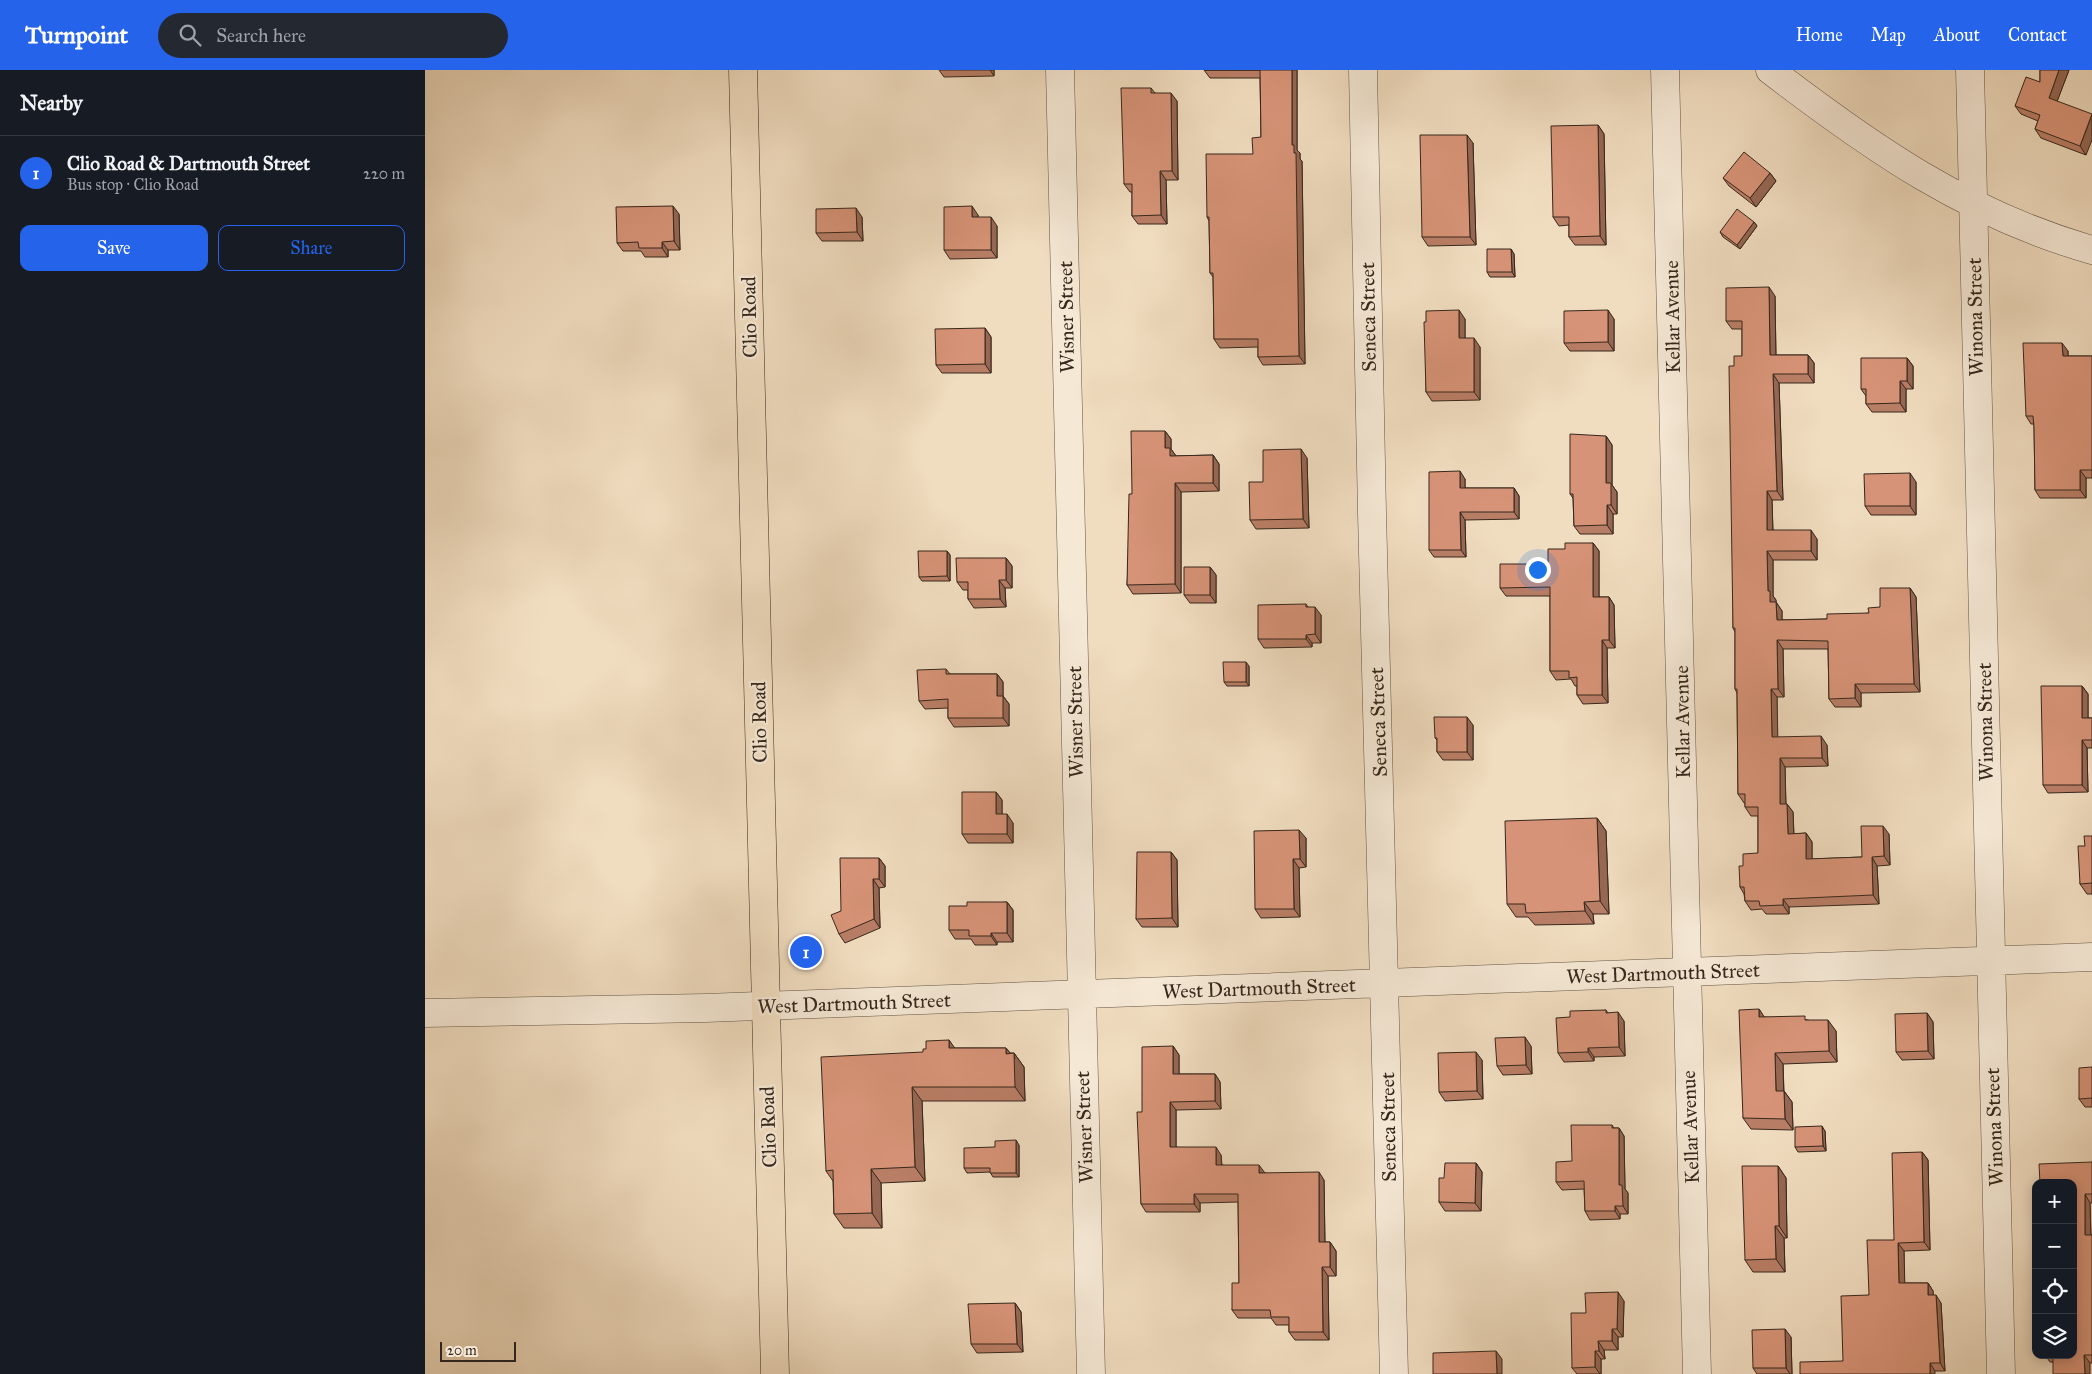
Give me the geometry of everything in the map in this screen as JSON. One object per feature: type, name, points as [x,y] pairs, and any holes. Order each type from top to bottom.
[{"type":"main road","name":"Clio Road","points":[[743,70],[775,1374]]},
{"type":"street","name":"Wisner Street","points":[[1060,70],[1091,1374]]},
{"type":"street","name":"Seneca Street","points":[[1363,70],[1371,503],[1394,1374]]},
{"type":"street","name":"Kellar Avenue","points":[[1665,70],[1697,1374]]},
{"type":"street","points":[[1770,70],[1877,150],[1925,179],[1973,204],[2032,229],[2092,250]]},
{"type":"street","name":"Winona Street","points":[[1970,70],[2001,1374]]},
{"type":"street","name":"West Dartmouth Street","points":[[425,1013],[766,1006],[2092,957]]},
{"type":"building","points":[[1260,70],[1292,70],[1292,145],[1294,145],[1294,153],[1296,153],[1299,356],[1258,357],[1258,339],[1214,339],[1213,273],[1210,273],[1206,154],[1253,154],[1252,138],[1261,137]]},
{"type":"building","points":[[2040,70],[2059,70],[2049,98],[2092,114],[2080,146],[2035,129],[2040,115],[2015,106],[2026,77],[2040,82]]},
{"type":"building","points":[[1121,88],[1151,88],[1151,93],[1171,93],[1172,171],[1160,171],[1161,215],[1132,216],[1132,184],[1124,184]]},
{"type":"building","points":[[1598,125],[1600,236],[1569,237],[1569,217],[1553,217],[1551,126]]},
{"type":"building","points":[[1420,135],[1467,135],[1470,237],[1422,237]]},
{"type":"building","points":[[1744,152],[1770,173],[1750,198],[1723,178]]},
{"type":"building","points":[[673,206],[674,241],[662,242],[662,248],[639,248],[638,242],[617,243],[616,207]]},
{"type":"building","points":[[972,206],[972,217],[991,217],[991,250],[944,250],[944,207]]},
{"type":"building","points":[[856,208],[857,232],[816,233],[816,209]]},
{"type":"building","points":[[1737,209],[1754,222],[1737,245],[1720,232]]},
{"type":"building","points":[[1487,249],[1511,249],[1512,272],[1487,272]]},
{"type":"building","points":[[1769,287],[1770,355],[1808,355],[1808,374],[1773,374],[1777,491],[1767,491],[1767,530],[1811,530],[1811,551],[1767,551],[1770,602],[1776,602],[1777,620],[1827,619],[1827,614],[1869,613],[1868,608],[1880,607],[1880,588],[1910,588],[1914,684],[1855,684],[1855,698],[1829,699],[1828,641],[1777,640],[1778,689],[1771,689],[1772,737],[1821,736],[1822,758],[1780,758],[1780,804],[1787,804],[1788,834],[1806,833],[1806,859],[1862,857],[1861,826],[1883,826],[1884,856],[1872,857],[1873,895],[1783,899],[1783,905],[1760,906],[1759,901],[1745,901],[1744,887],[1740,887],[1739,866],[1743,866],[1743,854],[1758,853],[1758,807],[1745,807],[1745,794],[1738,794],[1737,689],[1735,689],[1735,628],[1733,628],[1729,366],[1734,366],[1734,356],[1742,356],[1742,321],[1726,321],[1726,288]]},
{"type":"building","points":[[1459,310],[1459,338],[1474,338],[1474,392],[1426,392],[1424,322],[1426,322],[1426,311]]},
{"type":"building","points":[[1608,310],[1608,342],[1564,343],[1564,311]]},
{"type":"building","points":[[985,328],[985,364],[936,365],[935,329]]},
{"type":"building","points":[[2023,343],[2062,343],[2063,356],[2092,356],[2092,470],[2080,470],[2080,490],[2035,490],[2034,427],[2033,416],[2026,416]]},
{"type":"building","points":[[1861,358],[1907,358],[1907,381],[1900,381],[1900,403],[1866,404],[1866,389],[1861,389]]},
{"type":"building","points":[[1131,431],[1165,431],[1165,448],[1170,448],[1170,456],[1213,455],[1213,483],[1175,483],[1175,584],[1127,585],[1129,494],[1132,494]]},
{"type":"building","points":[[1570,434],[1606,436],[1606,483],[1611,483],[1611,505],[1607,505],[1607,525],[1574,526],[1573,494],[1570,494]]},
{"type":"building","points":[[1301,449],[1303,519],[1250,520],[1249,482],[1263,482],[1263,450]]},
{"type":"building","points":[[1460,471],[1460,488],[1514,488],[1514,512],[1460,512],[1461,550],[1429,550],[1429,472]]},
{"type":"building","points":[[1910,473],[1910,506],[1865,506],[1864,474]]},
{"type":"building","points":[[1565,543],[1593,543],[1593,597],[1609,597],[1609,640],[1602,640],[1602,695],[1577,695],[1577,677],[1569,678],[1569,671],[1550,671],[1550,587],[1500,588],[1500,564],[1548,564],[1548,549],[1565,549]]},
{"type":"building","points":[[918,551],[947,551],[947,576],[919,577]]},
{"type":"building","points":[[956,558],[1006,558],[1006,580],[999,580],[1000,599],[968,599],[968,582],[957,582]]},
{"type":"building","points":[[1184,567],[1210,567],[1210,595],[1184,595]]},
{"type":"building","points":[[1306,604],[1306,607],[1315,607],[1315,634],[1306,635],[1306,639],[1258,639],[1258,605]]},
{"type":"building","points":[[1223,662],[1246,662],[1246,682],[1224,682]]},
{"type":"building","points":[[946,669],[946,674],[997,674],[997,696],[1003,696],[1003,718],[948,718],[948,699],[919,701],[917,670]]},
{"type":"building","points":[[2041,686],[2082,686],[2082,718],[2092,718],[2092,740],[2082,740],[2082,785],[2043,785]]},
{"type":"building","points":[[1434,717],[1467,717],[1467,752],[1437,752]]},
{"type":"building","points":[[962,792],[996,792],[996,814],[1007,814],[1007,834],[962,834]]},
{"type":"building","points":[[1597,818],[1600,901],[1584,902],[1585,911],[1526,913],[1525,904],[1507,904],[1505,821]]},
{"type":"building","points":[[1299,830],[1300,859],[1293,859],[1294,909],[1255,909],[1254,831]]},
{"type":"building","points":[[2084,836],[2092,836],[2092,883],[2080,884],[2078,846],[2085,846]]},
{"type":"building","points":[[1137,852],[1171,852],[1172,918],[1136,919]]},
{"type":"building","points":[[840,858],[879,858],[879,879],[873,879],[874,919],[839,934],[831,915],[841,911]]},
{"type":"building","points":[[967,902],[1007,902],[1007,933],[991,933],[991,936],[969,936],[969,930],[949,930],[949,906],[967,906]]},
{"type":"building","points":[[1759,1009],[1759,1017],[1805,1016],[1805,1020],[1828,1020],[1829,1051],[1775,1053],[1776,1091],[1784,1091],[1785,1119],[1743,1118],[1739,1010]]},
{"type":"building","points":[[1606,1010],[1606,1013],[1618,1012],[1619,1047],[1588,1048],[1588,1052],[1558,1053],[1556,1018],[1570,1017],[1570,1011]]},
{"type":"building","points":[[1927,1013],[1928,1051],[1896,1052],[1895,1014]]},
{"type":"building","points":[[1525,1037],[1526,1065],[1497,1066],[1495,1038]]},
{"type":"building","points":[[949,1040],[949,1048],[1006,1048],[1006,1054],[1014,1053],[1015,1087],[912,1087],[915,1167],[871,1169],[872,1213],[834,1214],[833,1170],[826,1171],[821,1057],[923,1052],[923,1049],[926,1049],[926,1041]]},
{"type":"building","points":[[1173,1046],[1173,1074],[1215,1074],[1215,1101],[1170,1102],[1170,1147],[1216,1147],[1216,1165],[1259,1165],[1259,1173],[1319,1172],[1319,1242],[1330,1242],[1330,1267],[1322,1267],[1323,1332],[1289,1332],[1289,1317],[1271,1317],[1270,1310],[1232,1310],[1232,1283],[1239,1283],[1238,1194],[1194,1194],[1194,1204],[1141,1204],[1137,1112],[1142,1112],[1142,1047]]},
{"type":"building","points":[[1476,1052],[1477,1091],[1439,1092],[1438,1053]]},
{"type":"building","points":[[2092,1067],[2092,1098],[2079,1099],[2079,1068]]},
{"type":"building","points":[[1571,1125],[1612,1125],[1612,1128],[1619,1128],[1619,1185],[1622,1185],[1623,1206],[1615,1206],[1615,1211],[1585,1211],[1584,1181],[1556,1182],[1556,1162],[1572,1161]]},
{"type":"building","points":[[1822,1126],[1823,1146],[1795,1147],[1795,1127]]},
{"type":"building","points":[[1016,1140],[1016,1173],[990,1173],[990,1168],[964,1168],[964,1148],[995,1147],[995,1141]]},
{"type":"building","points":[[1922,1152],[1924,1242],[1898,1243],[1899,1283],[1928,1283],[1928,1295],[1936,1295],[1940,1363],[1930,1363],[1930,1374],[1800,1374],[1800,1362],[1843,1361],[1841,1296],[1869,1295],[1867,1240],[1894,1240],[1892,1153]]},
{"type":"building","points":[[2092,1162],[2092,1194],[2085,1194],[2085,1235],[2092,1235],[2092,1355],[2084,1355],[2085,1374],[2053,1374],[2053,1359],[2077,1359],[2077,1179],[2040,1179],[2039,1164]]},
{"type":"building","points":[[1445,1163],[1476,1163],[1475,1203],[1439,1202],[1439,1178],[1444,1178]]},
{"type":"building","points":[[1742,1166],[1778,1166],[1779,1226],[1775,1226],[1776,1259],[1745,1260]]},
{"type":"building","points":[[1618,1292],[1617,1329],[1612,1329],[1612,1341],[1598,1341],[1599,1351],[1595,1351],[1595,1367],[1572,1368],[1571,1313],[1586,1313],[1585,1293]]},
{"type":"building","points":[[1015,1303],[1017,1344],[971,1344],[968,1304]]},
{"type":"building","points":[[1785,1329],[1786,1368],[1753,1368],[1752,1330]]},
{"type":"building","points":[[1496,1351],[1497,1374],[1433,1374],[1433,1353]]},
{"type":"place","name":"Clio Road & Dartmouth Street","points":[[806,952]]}]
